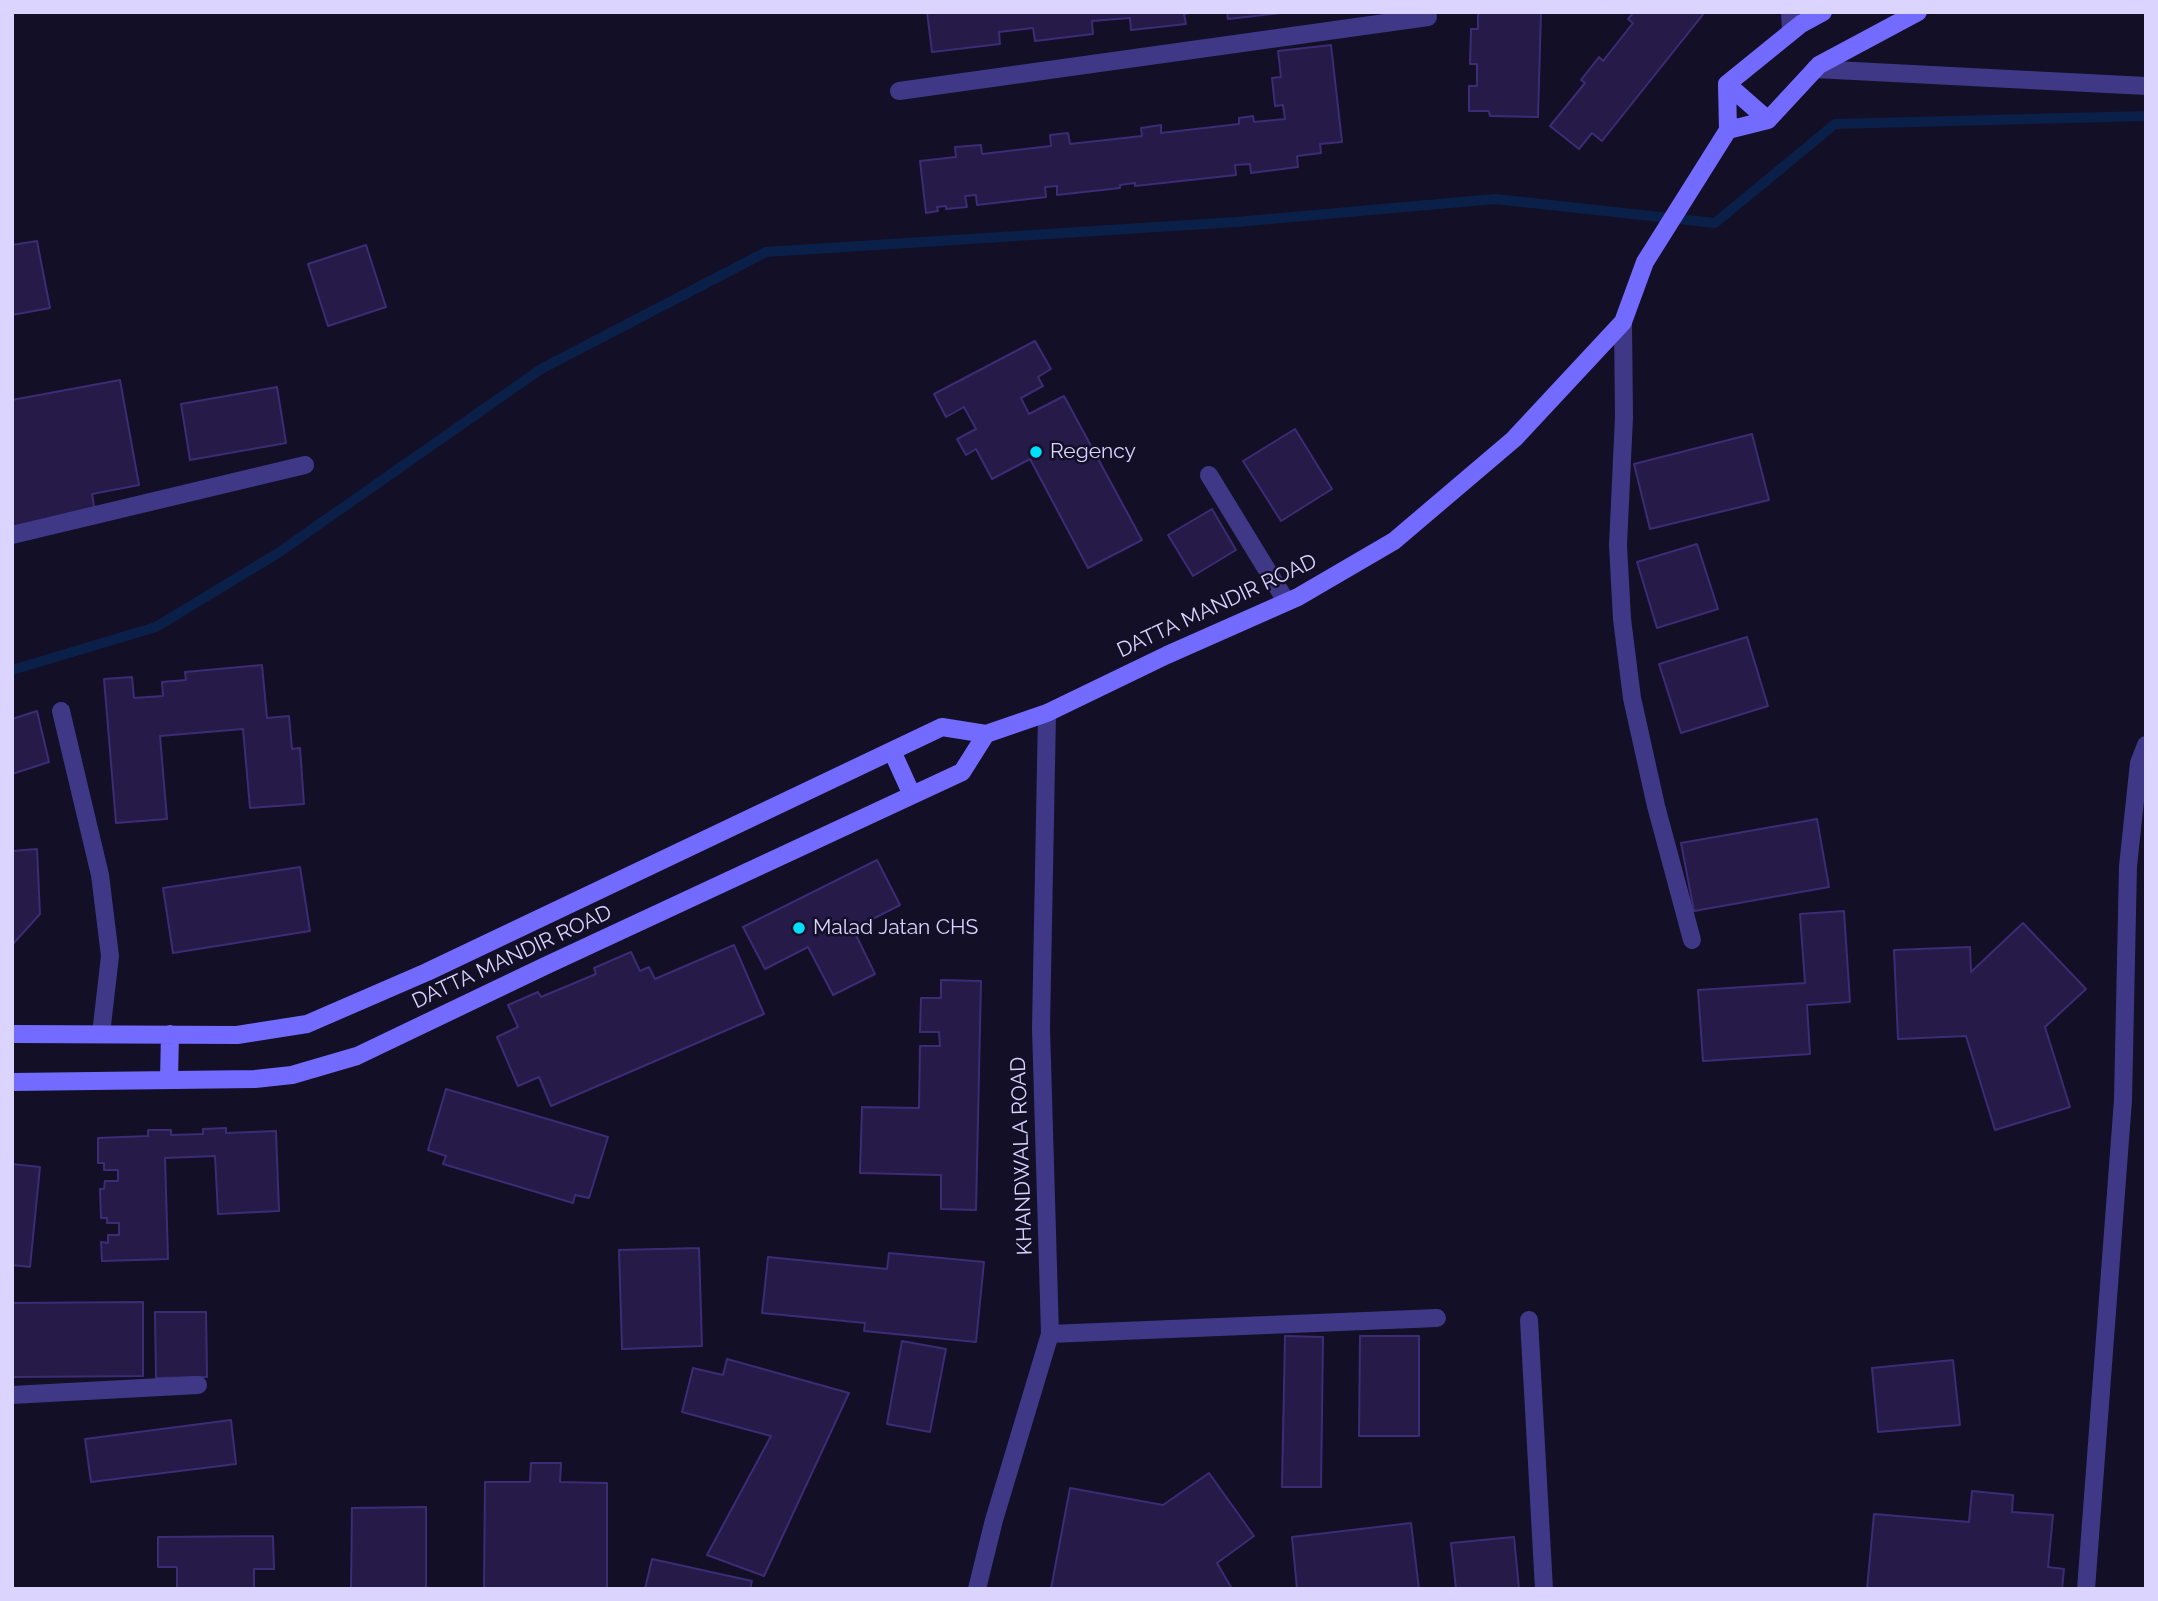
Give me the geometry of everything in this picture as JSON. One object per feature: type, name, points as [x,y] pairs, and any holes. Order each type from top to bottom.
[{"type":"main road","points":[[1727,84],[1791,32],[1823,12]]},
{"type":"main road","points":[[1727,84],[1728,130],[1768,120],[1819,65],[1918,12]]},
{"type":"main road","points":[[1727,84],[1768,120]]},
{"type":"main road","name":"DATTA MANDIR ROAD","points":[[12,1034],[237,1035],[307,1024],[427,972],[942,727],[986,734],[1047,713],[1167,654],[1286,601],[1404,533],[1514,439],[1623,322],[1645,262],[1728,130]]},
{"type":"main road","name":"DATTA MANDIR ROAD","points":[[12,1082],[255,1079],[292,1075],[357,1056],[545,965],[962,772],[986,734]]},
{"type":"main road","points":[[892,751],[912,795]]},
{"type":"main road","points":[[169,1080],[170,1034]]},
{"type":"street","points":[[899,90],[1428,17],[1427,12]]},
{"type":"street","points":[[1790,12],[1791,32]]},
{"type":"street","points":[[1815,69],[2146,86]]},
{"type":"street","points":[[1623,322],[1624,417],[1618,545],[1622,619],[1632,698],[1656,806],[1692,940]]},
{"type":"street","points":[[12,535],[305,465]]},
{"type":"street","points":[[1209,475],[1286,601]]},
{"type":"street","points":[[61,711],[100,875],[110,956],[101,1034]]},
{"type":"street","name":"KHANDWALA ROAD","points":[[977,1589],[994,1520],[1050,1334],[1041,1028],[1047,713]]},
{"type":"street","points":[[2086,1589],[2123,1100],[2128,866],[2139,764],[2146,745]]},
{"type":"street","points":[[1050,1334],[1437,1318]]},
{"type":"street","points":[[1528,1320],[1544,1589]]},
{"type":"street","points":[[12,1395],[198,1385]]},
{"type":"building","points":[[927,12],[1196,12],[1184,14],[1186,24],[1131,30],[1130,18],[1092,21],[1093,34],[1035,41],[1033,28],[999,32],[1000,44],[932,52]]},
{"type":"building","points":[[1227,12],[1281,12],[1281,13],[1228,19]]},
{"type":"building","points":[[1478,12],[1541,12],[1538,117],[1490,116],[1489,111],[1469,111],[1469,86],[1477,86],[1477,64],[1470,64],[1471,29],[1478,29]]},
{"type":"building","points":[[1634,12],[1705,12],[1602,141],[1592,133],[1579,149],[1550,126],[1585,83],[1581,80],[1599,57],[1603,61],[1633,23],[1628,19]]},
{"type":"building","points":[[1331,45],[1342,142],[1320,144],[1321,153],[1297,156],[1298,167],[1251,173],[1250,164],[1235,165],[1236,175],[1135,186],[1135,183],[1120,185],[1120,188],[1057,195],[1057,186],[1045,187],[1046,197],[977,205],[976,195],[965,196],[967,207],[937,207],[938,211],[926,213],[920,161],[956,157],[955,147],[981,145],[982,154],[1051,146],[1050,135],[1068,133],[1070,144],[1142,136],[1141,128],[1161,125],[1161,133],[1239,124],[1239,118],[1253,116],[1254,122],[1285,119],[1283,105],[1275,106],[1272,78],[1281,77],[1278,51]]},
{"type":"building","points":[[37,241],[50,308],[12,315],[12,245]]},
{"type":"building","points":[[366,245],[386,307],[328,326],[308,264]]},
{"type":"building","name":"Regency","points":[[1035,341],[1051,369],[1038,377],[1043,386],[1021,398],[1029,414],[1064,396],[1142,540],[1088,568],[1030,459],[992,479],[976,449],[966,455],[957,439],[976,429],[964,407],[946,417],[934,394]]},
{"type":"building","points":[[120,380],[139,485],[92,494],[95,512],[12,527],[12,400]]},
{"type":"building","points":[[277,387],[286,443],[190,460],[181,404]]},
{"type":"building","points":[[1295,429],[1332,489],[1281,521],[1243,461]]},
{"type":"building","points":[[1752,434],[1769,500],[1650,529],[1634,464]]},
{"type":"building","points":[[1212,509],[1236,550],[1193,576],[1168,535]]},
{"type":"building","points":[[1697,544],[1718,609],[1657,628],[1637,562]]},
{"type":"building","points":[[1747,637],[1768,706],[1681,733],[1659,664]]},
{"type":"building","points":[[262,665],[267,718],[289,716],[292,749],[300,748],[304,804],[250,808],[243,729],[160,736],[167,819],[116,823],[104,679],[132,677],[134,698],[163,696],[162,682],[186,680],[185,672]]},
{"type":"building","points":[[37,711],[49,762],[12,774],[12,719]]},
{"type":"building","points":[[1817,819],[1829,887],[1694,911],[1681,843]]},
{"type":"building","points":[[37,849],[40,914],[12,945],[12,851]]},
{"type":"building","name":"Malad Jatan CHS","points":[[877,860],[900,905],[853,929],[875,974],[833,995],[808,947],[765,969],[743,927]]},
{"type":"building","points":[[300,867],[310,931],[173,953],[163,888]]},
{"type":"building","points":[[1844,911],[1850,1002],[1807,1005],[1810,1054],[1703,1061],[1698,990],[1805,983],[1800,914]]},
{"type":"building","points":[[2023,923],[2086,989],[2045,1027],[2070,1107],[1995,1130],[1966,1036],[1898,1039],[1894,950],[1970,947],[1971,972]]},
{"type":"building","points":[[734,945],[764,1014],[551,1106],[539,1077],[518,1086],[497,1037],[518,1027],[508,1005],[538,992],[541,997],[596,974],[594,968],[631,952],[640,971],[649,967],[655,979]]},
{"type":"building","points":[[941,980],[981,981],[976,1210],[941,1209],[941,1175],[860,1173],[862,1107],[919,1108],[920,1046],[940,1046],[939,1032],[920,1032],[921,998],[941,998]]},
{"type":"building","points":[[446,1089],[608,1137],[589,1198],[575,1195],[573,1203],[443,1164],[446,1156],[428,1150]]},
{"type":"building","points":[[226,1128],[226,1133],[276,1131],[279,1211],[218,1214],[215,1156],[165,1158],[168,1259],[102,1261],[101,1242],[108,1243],[108,1235],[119,1235],[119,1223],[107,1223],[107,1218],[101,1218],[100,1189],[104,1189],[105,1181],[118,1181],[118,1170],[104,1170],[104,1163],[98,1163],[98,1138],[148,1136],[148,1130],[171,1130],[171,1135],[203,1134],[203,1129]]},
{"type":"building","points":[[12,1164],[40,1167],[30,1267],[12,1265]]},
{"type":"building","points":[[699,1248],[702,1346],[622,1349],[619,1250]]},
{"type":"building","points":[[889,1253],[984,1262],[976,1342],[864,1331],[865,1323],[762,1313],[768,1257],[887,1269]]},
{"type":"building","points":[[143,1302],[143,1376],[12,1377],[12,1303]]},
{"type":"building","points":[[155,1312],[206,1312],[207,1377],[156,1378]]},
{"type":"building","points":[[1285,1336],[1323,1337],[1321,1487],[1282,1487]]},
{"type":"building","points":[[1360,1336],[1419,1336],[1419,1436],[1359,1436]]},
{"type":"building","points":[[902,1341],[946,1349],[930,1432],[887,1424]]},
{"type":"building","points":[[727,1359],[849,1393],[764,1576],[707,1555],[771,1436],[682,1412],[693,1368],[723,1375]]},
{"type":"building","points":[[1953,1360],[1960,1425],[1878,1432],[1872,1368]]},
{"type":"building","points":[[231,1420],[236,1464],[91,1482],[85,1439]]},
{"type":"building","points":[[531,1463],[561,1463],[560,1482],[607,1483],[607,1589],[484,1589],[485,1482],[530,1482]]},
{"type":"building","points":[[1209,1473],[1254,1536],[1217,1563],[1232,1589],[1051,1589],[1070,1488],[1163,1505]]},
{"type":"building","points":[[1972,1491],[2013,1495],[2012,1512],[2053,1515],[2048,1567],[2064,1569],[2062,1589],[1867,1589],[1874,1514],[1969,1522]]},
{"type":"building","points":[[426,1507],[426,1589],[351,1589],[352,1508]]},
{"type":"building","points":[[1411,1523],[1419,1589],[1297,1589],[1292,1537]]},
{"type":"building","points":[[273,1536],[274,1569],[254,1569],[254,1589],[177,1589],[177,1567],[158,1567],[158,1537]]},
{"type":"building","points":[[1514,1537],[1519,1589],[1456,1589],[1451,1543]]},
{"type":"building","points":[[652,1559],[752,1581],[750,1589],[645,1589]]},
{"type":"waterway","points":[[12,670],[156,627],[278,553],[541,369],[766,252],[1236,222],[1495,199],[1715,223],[1835,124],[2146,116]]},
{"type":"place","name":"Regency","points":[[1036,452]]},
{"type":"place","name":"Malad Jatan CHS","points":[[799,928]]}]
